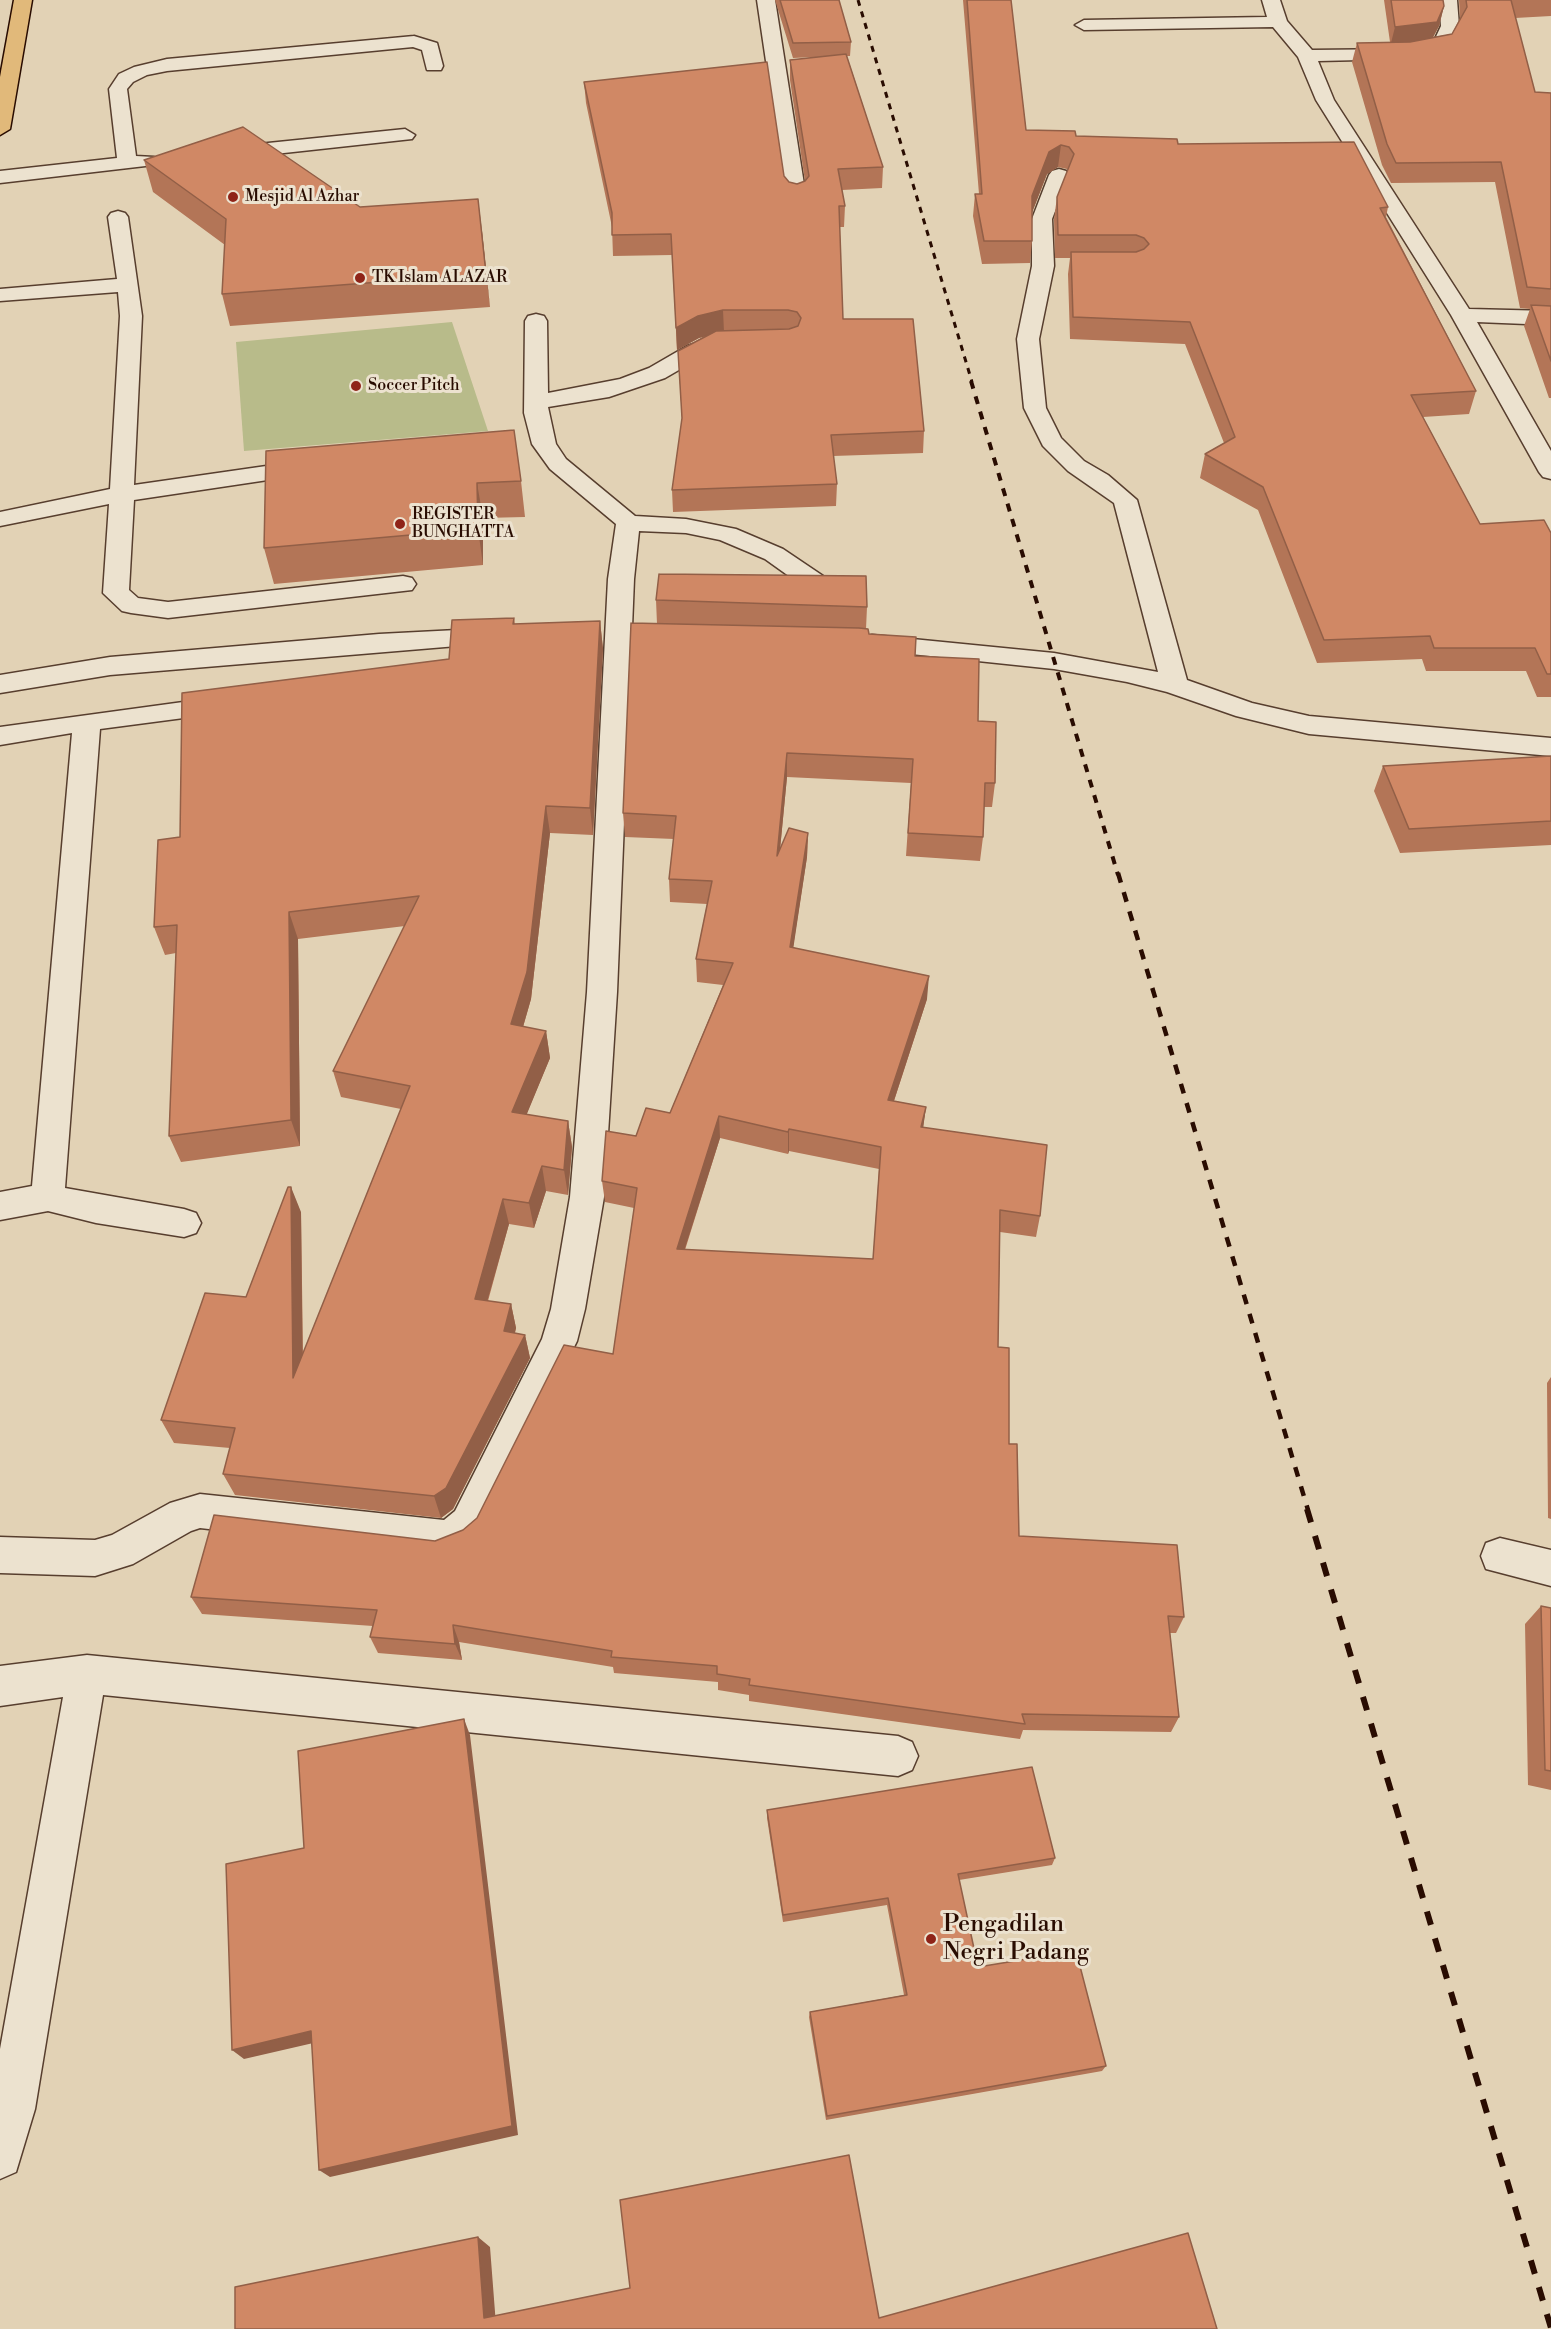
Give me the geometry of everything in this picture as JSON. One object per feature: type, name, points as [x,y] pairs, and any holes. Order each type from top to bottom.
[{"type":"main road","points":[[0,129],[23,0]]},
{"type":"street","points":[[766,0],[796,196]]},
{"type":"street","points":[[1270,0],[1278,22],[1307,56],[1325,100],[1462,315],[1551,472]]},
{"type":"street","points":[[1307,56],[1404,54],[1440,47],[1450,26],[1448,0]]},
{"type":"street","points":[[1084,25],[1278,22]]},
{"type":"street","points":[[127,163],[118,89],[126,78],[141,71],[166,65],[414,41],[431,47],[434,66]]},
{"type":"street","points":[[208,155],[405,135]]},
{"type":"street","points":[[0,177],[161,160]]},
{"type":"street","points":[[1059,175],[1042,219],[1041,246],[1055,266],[1028,339],[1035,408],[1051,441],[1076,466],[1100,480],[1125,500],[1175,684]]},
{"type":"street","points":[[118,217],[128,270],[127,285],[131,316],[116,593],[131,605],[168,610],[403,584]]},
{"type":"street","points":[[0,295],[127,285]]},
{"type":"street","points":[[1462,315],[1551,318]]},
{"type":"street","points":[[536,321],[538,350],[536,413],[544,444],[558,464],[628,523],[686,526],[727,534],[774,554],[823,588]]},
{"type":"street","points":[[537,402],[601,392],[628,384],[657,373],[708,345],[735,341]]},
{"type":"street","points":[[0,519],[122,494],[332,464]]},
{"type":"street","points":[[0,1555],[64,1559],[95,1558],[120,1551],[183,1515],[200,1511],[442,1538],[455,1534],[468,1523],[534,1396],[559,1341],[568,1309],[587,1197],[595,1098],[621,635],[621,579],[628,523]]},
{"type":"street","points":[[0,684],[110,666],[356,644],[482,636],[523,637]]},
{"type":"street","points":[[847,642],[1054,662],[1127,673],[1175,684],[1246,710],[1309,725],[1551,747]]},
{"type":"street","points":[[0,736],[87,722],[257,702]]},
{"type":"street","points":[[48,1197],[87,722]]},
{"type":"street","points":[[0,1206],[48,1197],[96,1209],[184,1223]]},
{"type":"street","points":[[1500,1556],[1551,1568]]},
{"type":"street","points":[[0,2156],[12,2109],[87,1674]]},
{"type":"street","points":[[0,1686],[87,1674],[898,1756]]},
{"type":"green space","name":"Soccer Pitch","points":[[452,322],[488,431],[244,451],[236,342]]},
{"type":"building","points":[[780,0],[839,0],[851,42],[793,43]]},
{"type":"building","points":[[967,0],[1011,0],[1026,130],[1075,131],[1076,136],[1177,139],[1178,144],[1354,142],[1388,207],[1380,208],[1476,391],[1411,395],[1480,524],[1544,520],[1551,533],[1551,674],[1547,674],[1535,648],[1434,648],[1430,636],[1324,640],[1263,487],[1205,454],[1235,437],[1190,322],[1073,317],[1071,252],[1136,252],[1149,244],[1144,238],[1136,235],[1058,235],[1057,197],[1074,154],[1069,147],[1061,145],[1049,152],[1032,196],[1032,241],[984,241],[975,194],[982,194]]},
{"type":"building","points":[[1391,0],[1443,0],[1444,6],[1437,22],[1395,27]]},
{"type":"building","points":[[1466,0],[1511,0],[1535,92],[1551,93],[1551,289],[1527,287],[1501,162],[1396,163],[1387,144],[1357,43],[1410,42],[1452,34],[1467,7]]},
{"type":"building","points":[[846,54],[883,167],[838,169],[845,206],[839,206],[843,319],[913,319],[924,431],[831,435],[837,484],[672,490],[682,418],[678,351],[716,331],[789,329],[798,326],[801,318],[797,312],[788,310],[723,310],[698,316],[676,328],[671,234],[612,235],[612,213],[584,82],[767,62],[784,176],[789,182],[797,184],[805,181],[809,176],[790,60]]},
{"type":"building","points":[[243,127],[360,207],[478,199],[486,274],[222,294],[226,219],[144,160]]},
{"type":"building","points":[[1531,305],[1551,306],[1551,361]]},
{"type":"building","points":[[514,430],[521,481],[477,483],[478,529],[264,548],[266,451]]},
{"type":"building","points":[[659,574],[866,576],[867,607],[656,600]]},
{"type":"building","points":[[514,618],[513,624],[600,621],[590,808],[546,806],[527,972],[511,1024],[546,1031],[512,1112],[568,1121],[564,1170],[542,1166],[529,1203],[503,1199],[475,1299],[511,1304],[504,1331],[525,1335],[446,1488],[434,1496],[223,1474],[235,1428],[161,1420],[205,1293],[246,1297],[288,1187],[291,1187],[293,1378],[410,1086],[333,1071],[419,896],[289,912],[291,1120],[169,1136],[177,925],[154,927],[158,840],[180,837],[182,693],[449,659],[452,620]]},
{"type":"building","points":[[631,623],[859,628],[868,629],[869,634],[916,637],[915,656],[979,659],[978,721],[996,722],[995,783],[985,783],[983,837],[908,833],[913,759],[787,753],[777,856],[789,828],[808,833],[790,947],[929,976],[888,1100],[926,1107],[921,1127],[1047,1145],[1040,1216],[1000,1210],[998,1347],[1009,1348],[1009,1444],[1017,1444],[1019,1536],[1177,1545],[1184,1617],[1168,1616],[1179,1717],[1022,1714],[1025,1724],[749,1685],[750,1679],[717,1674],[717,1666],[611,1657],[612,1651],[453,1625],[455,1644],[370,1637],[377,1610],[191,1597],[214,1515],[435,1541],[463,1530],[477,1518],[564,1345],[613,1354],[637,1188],[602,1181],[606,1131],[636,1136],[646,1108],[670,1113],[733,963],[696,959],[712,881],[669,879],[676,816],[623,813]],"holes":[[[719,1116],[788,1132],[789,1129],[881,1147],[873,1259],[677,1249]]]},
{"type":"building","points":[[1551,756],[1551,821],[1409,829],[1383,766]]},
{"type":"building","points":[[1541,1606],[1551,1608],[1551,1771],[1545,1770]]},
{"type":"building","points":[[464,1719],[512,2126],[319,2170],[311,2031],[232,2050],[226,1864],[304,1848],[298,1751]]},
{"type":"building","name":"Pengadilan Negri Padang","points":[[1032,1767],[1055,1858],[958,1874],[978,1967],[1076,1951],[1106,2066],[827,2116],[810,2012],[907,1995],[888,1898],[783,1915],[767,1810]]},
{"type":"building","points":[[849,2155],[879,2318],[1188,2233],[1217,2329],[235,2329],[235,2287],[478,2237],[484,2318],[630,2288],[620,2200]]},
{"type":"railway","points":[[858,0],[972,382]]},
{"type":"railway","points":[[971,381],[1118,875]]},
{"type":"railway","points":[[1118,873],[1308,1510]]},
{"type":"railway","points":[[1307,1509],[1551,2328]]},
{"type":"place","name":"Mesjid Al Azhar","points":[[233,197]]},
{"type":"place","name":"TK Islam ALAZAR","points":[[360,278]]},
{"type":"place","name":"Soccer Pitch","points":[[356,386]]},
{"type":"place","name":"REGISTER BUNGHATTA","points":[[400,524]]},
{"type":"place","name":"Pengadilan Negri Padang","points":[[931,1939]]}]
